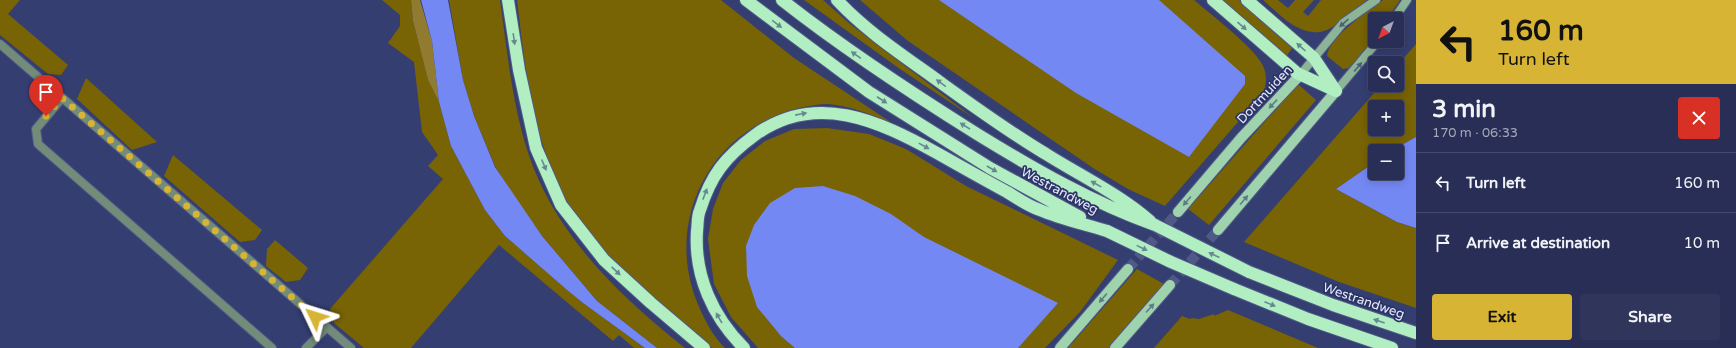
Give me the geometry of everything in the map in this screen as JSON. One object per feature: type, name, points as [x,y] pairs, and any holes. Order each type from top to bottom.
[{"type":"highway","points":[[508,0],[518,70],[536,148],[561,205],[604,260],[651,303],[704,348]]},
{"type":"highway","name":"Westrandweg","points":[[746,0],[869,92],[934,133],[1044,198],[1171,262],[1308,320],[1392,348]]},
{"type":"highway","name":"Westrandweg","points":[[782,0],[887,77],[946,115],[1007,152],[1121,213],[1155,225],[1249,272],[1333,305],[1416,333]]},
{"type":"highway","points":[[837,0],[850,14],[877,37],[987,116],[1031,145],[1130,203],[1155,225]]},
{"type":"highway","points":[[1213,0],[1300,75],[1336,92]]},
{"type":"highway","points":[[1247,0],[1314,58],[1336,92]]},
{"type":"highway","points":[[744,348],[720,320],[705,289],[699,270],[696,249],[698,214],[715,173],[740,146],[769,124],[789,117],[811,113],[835,113],[868,120],[900,132],[1039,210],[1107,231]]},
{"type":"main road","name":"Dortmuiden","points":[[1178,212],[1241,138],[1300,75],[1343,23],[1376,0]]},
{"type":"main road","points":[[1399,12],[1407,0]]},
{"type":"main road","points":[[1218,230],[1372,48]]},
{"type":"main road","points":[[1060,348],[1128,268]]},
{"type":"main road","points":[[1115,348],[1170,285]]},
{"type":"street","points":[[0,44],[351,348]]},
{"type":"street","points":[[62,98],[36,130],[38,144],[272,348]]},
{"type":"street","points":[[306,348],[327,327]]},
{"type":"shaded area","points":[[0,0],[20,0],[8,14],[68,65],[61,75],[48,74],[0,35]]},
{"type":"shaded area","points":[[382,0],[411,0],[413,21],[428,80],[439,102],[451,146],[485,210],[505,236],[583,303],[645,348],[634,348],[619,335],[613,341],[499,245],[411,348],[364,348],[334,323],[330,309],[443,179],[428,166],[438,155],[422,132],[414,62],[388,43],[400,26],[400,15]]},
{"type":"shaded area","points":[[411,0],[420,0],[432,41],[439,102],[428,80],[413,21]]},
{"type":"shaded area","points":[[449,0],[500,0],[512,86],[521,128],[534,169],[547,196],[579,245],[598,268],[639,310],[685,348],[657,348],[597,301],[542,236],[512,194],[495,166],[474,116],[463,80]]},
{"type":"shaded area","points":[[517,0],[721,0],[794,58],[892,123],[861,111],[837,105],[822,104],[803,107],[778,115],[752,128],[729,146],[712,167],[698,191],[690,218],[686,245],[689,274],[697,302],[702,315],[716,338],[725,348],[712,348],[654,299],[612,260],[578,220],[562,192],[549,162],[539,130],[525,65]]},
{"type":"shaded area","points":[[804,0],[823,0],[850,24],[975,119],[900,69]]},
{"type":"shaded area","points":[[860,0],[1194,0],[1243,42],[1260,60],[1266,74],[1265,89],[1165,206],[1128,189],[1093,168],[908,41]]},
{"type":"shaded area","points":[[1219,0],[1239,0],[1293,47],[1285,58]]},
{"type":"shaded area","points":[[1263,0],[1278,0],[1288,8],[1295,0],[1314,0],[1303,12],[1308,16],[1321,0],[1367,0],[1336,25],[1327,30],[1309,32],[1300,29],[1284,19]]},
{"type":"shaded area","points":[[1383,0],[1400,0],[1392,12],[1368,12],[1368,45],[1349,68],[1343,69],[1327,56],[1329,49],[1334,41],[1359,18]]},
{"type":"shaded area","points":[[1416,44],[1416,137],[1404,144],[1368,144],[1368,167],[1336,189],[1397,222],[1416,228],[1416,308],[1339,282],[1244,242],[1375,92],[1404,92],[1404,58]]},
{"type":"shaded area","points":[[86,78],[157,142],[132,150],[77,99]]},
{"type":"shaded area","points":[[1298,84],[1316,100],[1209,225],[1188,209]]},
{"type":"shaded area","points":[[827,128],[869,134],[906,149],[966,186],[1118,260],[1080,312],[1045,348],[758,348],[731,317],[714,284],[708,239],[713,209],[723,183],[741,160],[765,141],[794,129]]},
{"type":"shaded area","points":[[173,155],[262,230],[255,240],[240,242],[164,176]]},
{"type":"shaded area","points":[[275,240],[308,268],[300,280],[286,282],[266,266],[267,249]]},
{"type":"shaded area","points":[[1137,269],[1164,284],[1109,348],[1068,348]]},
{"type":"shaded area","points":[[1228,310],[1318,348],[1154,348],[1182,316],[1190,319],[1199,319],[1214,314],[1214,316]]},
{"type":"water","points":[[421,0],[448,0],[463,80],[474,116],[495,167],[542,236],[597,301],[657,348],[645,348],[583,303],[505,236],[485,210],[451,146],[439,102],[432,41]]},
{"type":"water","points":[[939,0],[1159,0],[1245,76],[1245,84],[1189,157],[1076,93]]},
{"type":"water","points":[[1416,137],[1416,228],[1397,222],[1336,189],[1368,167],[1368,180],[1404,180],[1404,144]]},
{"type":"water","points":[[823,186],[855,196],[891,214],[924,237],[1058,303],[1018,348],[795,348],[781,336],[757,307],[747,276],[746,246],[754,225],[770,203],[795,188]]},
{"type":"tunnel","points":[[1128,269],[1178,212]]},
{"type":"tunnel","points":[[1170,285],[1218,230]]},
{"type":"route","points":[[46,116],[62,98],[315,317]]}]
